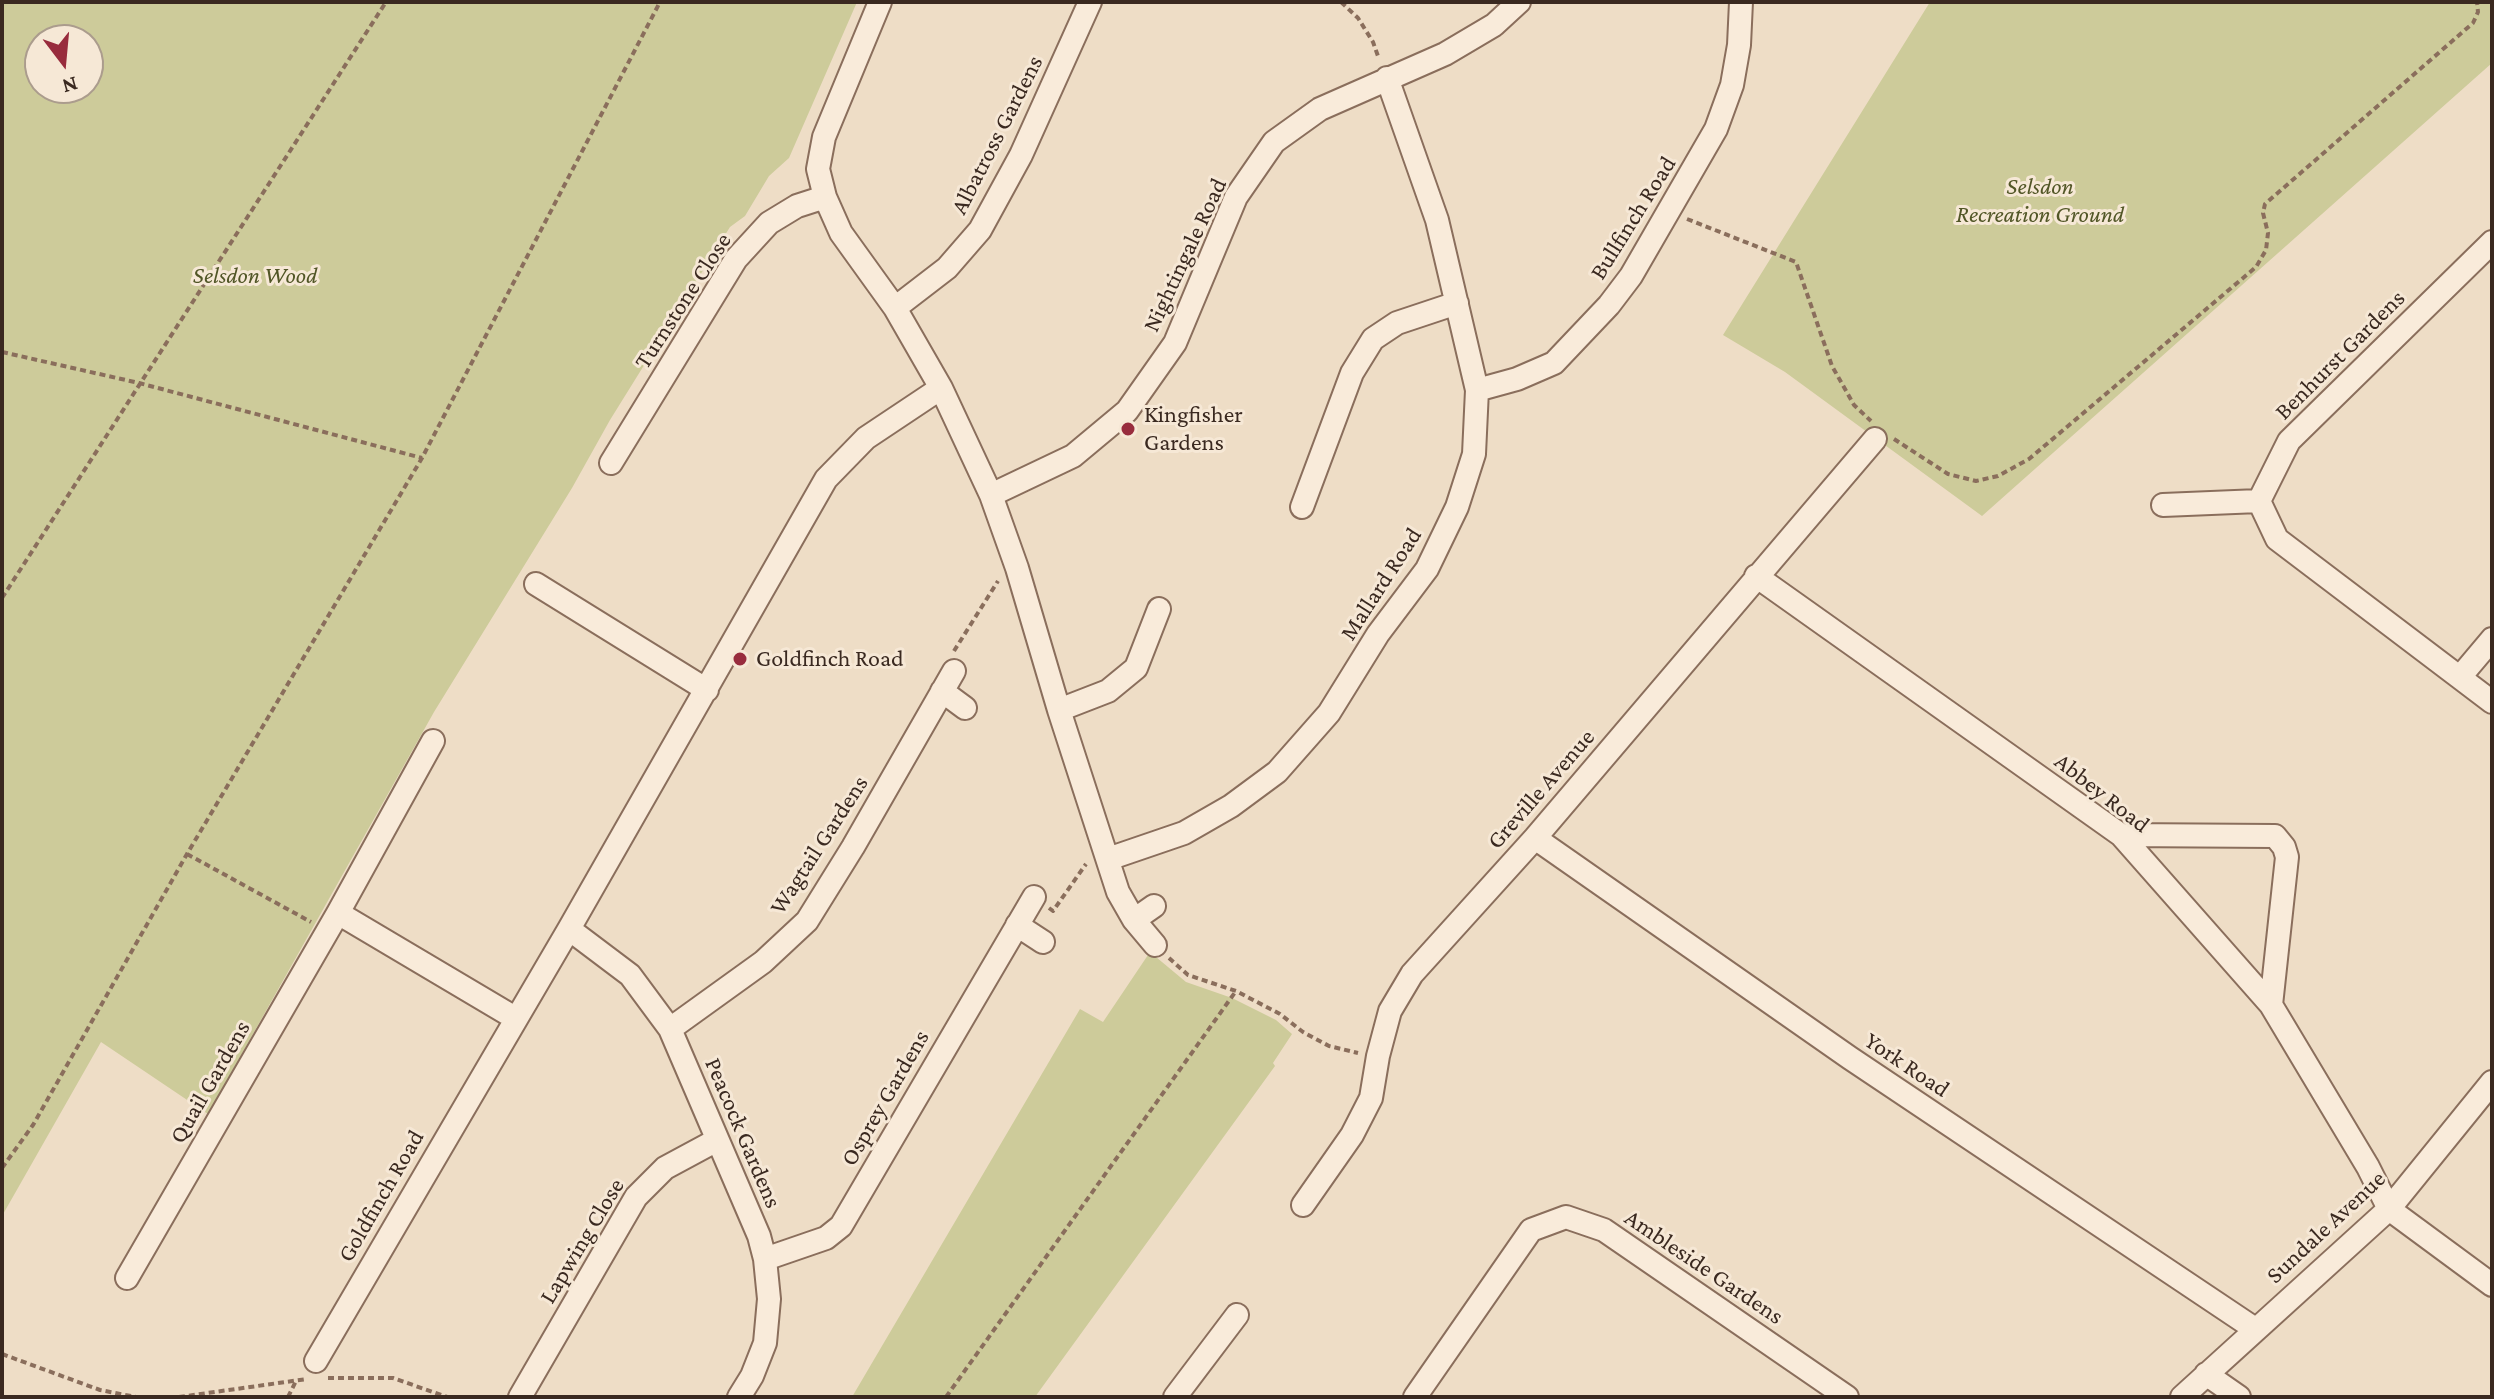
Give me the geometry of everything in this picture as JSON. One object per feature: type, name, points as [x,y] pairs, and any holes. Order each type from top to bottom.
[{"type":"street","points":[[880,2],[824,137],[818,169],[825,197],[841,233],[895,308],[941,388],[991,495],[1017,568],[1118,892],[1134,920],[1155,945]]},
{"type":"street","name":"Albatross Gardens","points":[[895,308],[947,268],[980,230],[1021,155],[1090,2]]},
{"type":"street","name":"Nightingale Road","points":[[991,495],[1073,456],[1127,411],[1175,343],[1236,197],[1274,142],[1320,109],[1445,54],[1494,25],[1519,2]]},
{"type":"street","name":"Bullfinch Road","points":[[1477,390],[1517,379],[1554,363],[1609,305],[1631,276],[1716,129],[1732,85],[1739,45],[1741,2]]},
{"type":"street","name":"Mallard Road","points":[[1104,848],[1184,833],[1231,806],[1277,772],[1329,713],[1378,634],[1427,569],[1457,507],[1474,454],[1477,390],[1437,220],[1387,78]]},
{"type":"street","name":"Turnstone Close","points":[[611,463],[736,259],[769,223],[797,206],[825,197]]},
{"type":"street","name":"Benhurst Gardens","points":[[2259,501],[2289,441],[2492,242]]},
{"type":"street","points":[[1302,507],[1352,373],[1373,339],[1397,323],[1457,303]]},
{"type":"street","name":"Goldfinch Road","points":[[317,1373],[515,1018],[826,479],[866,438],[941,388]]},
{"type":"street","name":"Greville Avenue","points":[[1303,1205],[1352,1135],[1371,1098],[1390,1011],[1412,974],[1535,838],[1878,435]]},
{"type":"street","points":[[2163,505],[2259,501],[2277,539],[2492,702]]},
{"type":"street","name":"Abbey Road","points":[[1756,576],[2121,835],[2271,1005],[2368,1167],[2389,1209]]},
{"type":"street","points":[[536,584],[707,690]]},
{"type":"street","points":[[1059,710],[1108,691],[1136,668],[1160,625]]},
{"type":"street","points":[[2460,677],[2492,639]]},
{"type":"street","name":"Wagtail Gardens","points":[[670,1029],[763,962],[807,921],[954,671]]},
{"type":"street","points":[[942,691],[965,708]]},
{"type":"street","name":"Quail Gardens","points":[[127,1278],[333,922],[433,741]]},
{"type":"street","points":[[2121,835],[2275,836],[2287,857],[2271,1005]]},
{"type":"street","name":"York Road","points":[[1535,838],[1850,1058],[2255,1329]]},
{"type":"street","name":"Osprey Gardens","points":[[765,1259],[826,1238],[841,1226],[1034,897]]},
{"type":"street","points":[[1134,920],[1154,906]]},
{"type":"street","points":[[333,922],[515,1018]]},
{"type":"street","points":[[1017,925],[1043,942]]},
{"type":"street","name":"Peacock Gardens","points":[[569,929],[630,975],[670,1029],[759,1236],[769,1299],[765,1343],[752,1376],[739,1397]]},
{"type":"street","name":"Sundale Avenue","points":[[2182,1397],[2389,1209],[2492,1082]]},
{"type":"street","name":"Lapwing Close","points":[[520,1397],[636,1197],[665,1168],[717,1140]]},
{"type":"street","points":[[2389,1209],[2492,1285]]},
{"type":"street","name":"Ambleside Gardens","points":[[1415,1397],[1531,1230],[1566,1217],[1604,1230],[1834,1393]]},
{"type":"street","points":[[1175,1397],[1237,1315]]},
{"type":"street","points":[[2206,1374],[2239,1397]]},
{"type":"path","points":[[2,598],[386,2]]},
{"type":"path","points":[[2,1168],[33,1125],[187,854],[422,458],[660,2]]},
{"type":"path","points":[[1341,2],[1358,18],[1373,42],[1387,78]]},
{"type":"path","points":[[1670,212],[1796,262],[1832,366],[1854,405],[1878,435],[1948,474],[1976,481],[1998,476],[2029,459],[2256,267],[2266,250],[2265,204],[2473,23],[2478,12],[2477,2]]},
{"type":"path","points":[[2,352],[139,383],[422,458]]},
{"type":"path","points":[[954,671],[946,664],[995,584],[1017,568]]},
{"type":"path","points":[[1034,897],[1053,911],[1104,848]]},
{"type":"path","points":[[187,854],[333,922]]},
{"type":"path","points":[[1155,945],[1188,975],[1236,991],[1280,1014],[1303,1032],[1329,1046],[1378,1056]]},
{"type":"path","points":[[946,1397],[1236,991]]},
{"type":"path","points":[[2,1354],[100,1390],[136,1397]]},
{"type":"path","points":[[179,1397],[317,1373],[393,1378],[447,1397]]},
{"type":"green space","name":"Selsdon Wood","points":[[2,2],[857,2],[789,158],[769,176],[745,216],[730,227],[610,420],[572,488],[434,712],[208,1114],[101,1042],[2,1216]]},
{"type":"green space","name":"Selsdon Recreation Ground","points":[[1930,2],[2492,2],[2492,63],[1982,516],[1785,372],[1723,335]]},
{"type":"green space","points":[[1150,952],[1186,982],[1232,998],[1276,1020],[1292,1034],[1273,1063],[1275,1066],[1035,1397],[852,1397],[1080,1009],[1103,1022]]},
{"type":"place","name":"Kingfisher Gardens","points":[[1128,429]]},
{"type":"place","name":"Goldfinch Road","points":[[740,659]]}]
